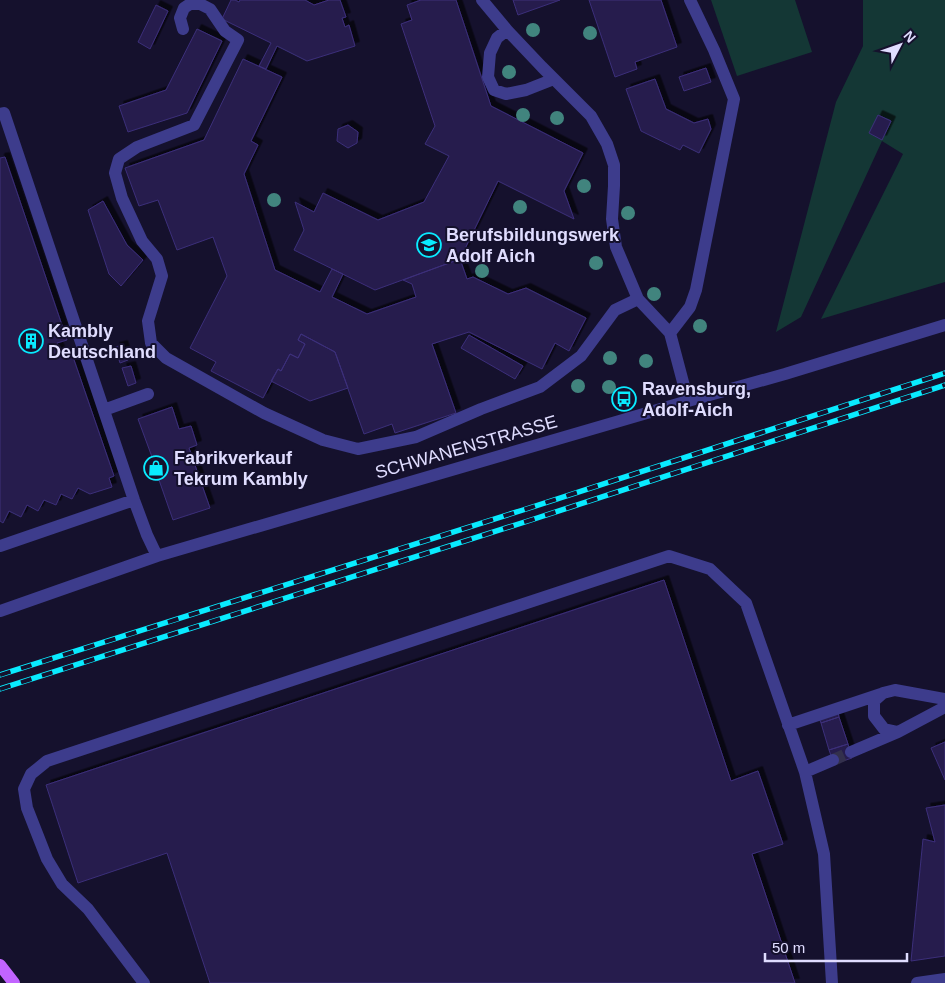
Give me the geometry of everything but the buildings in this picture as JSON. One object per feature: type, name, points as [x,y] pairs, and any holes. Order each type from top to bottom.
[{"type":"main road","points":[[0,965],[14,983]]},
{"type":"street","points":[[482,0],[490,6],[507,30],[591,116],[607,144],[614,165],[612,220],[616,248],[638,299],[670,333],[688,400]]},
{"type":"street","points":[[670,333],[690,307],[696,290],[734,99],[714,50],[690,0]]},
{"type":"street","points":[[184,29],[180,18],[184,8],[190,4],[200,4],[210,9],[225,31],[238,40],[194,125],[137,147],[119,159],[115,173],[122,198],[142,241],[157,258],[162,276],[148,321],[151,343],[166,358],[264,413],[323,440],[358,449],[416,437],[540,387],[581,356],[615,310],[638,299]]},
{"type":"street","points":[[507,30],[497,38],[490,53],[488,76],[494,90],[506,94],[526,90],[554,79]]},
{"type":"street","points":[[0,114],[4,113],[134,500],[157,556]]},
{"type":"street","name":"SCHWANENSTRASSE","points":[[0,611],[157,556],[688,400],[784,374],[945,324]]},
{"type":"street","points":[[104,410],[148,394]]},
{"type":"street","points":[[0,546],[134,500]]},
{"type":"street","points":[[144,983],[88,909],[62,884],[48,859],[27,808],[24,789],[31,774],[46,761],[669,556],[710,569],[746,603],[805,772],[824,854],[832,983]]},
{"type":"street","points":[[788,725],[895,690],[945,699]]},
{"type":"street","points":[[883,693],[874,701],[874,716],[884,729],[898,732]]},
{"type":"street","points":[[850,752],[898,732],[945,707]]},
{"type":"street","points":[[805,772],[832,760]]},
{"type":"street","points":[[917,983],[945,979]]},
{"type":"green space","points":[[711,0],[795,0],[812,52],[737,76]]},
{"type":"green space","points":[[863,0],[945,0],[945,282],[821,319],[903,154],[882,141],[801,317],[776,332],[836,102],[863,46]]},
{"type":"tunnel","points":[[833,760],[851,752]]},
{"type":"railway","points":[[0,675],[523,510],[945,373]]},
{"type":"railway","points":[[0,689],[531,520],[945,385]]},
{"type":"place","name":"Berufsbildungswerk Adolf Aich","points":[[429,245]]},
{"type":"place","name":"Kambly Deutschland","points":[[31,341]]},
{"type":"place","name":"Ravensburg, Adolf-Aich","points":[[624,399]]},
{"type":"place","name":"Fabrikverkauf Tekrum Kambly","points":[[156,468]]}]
